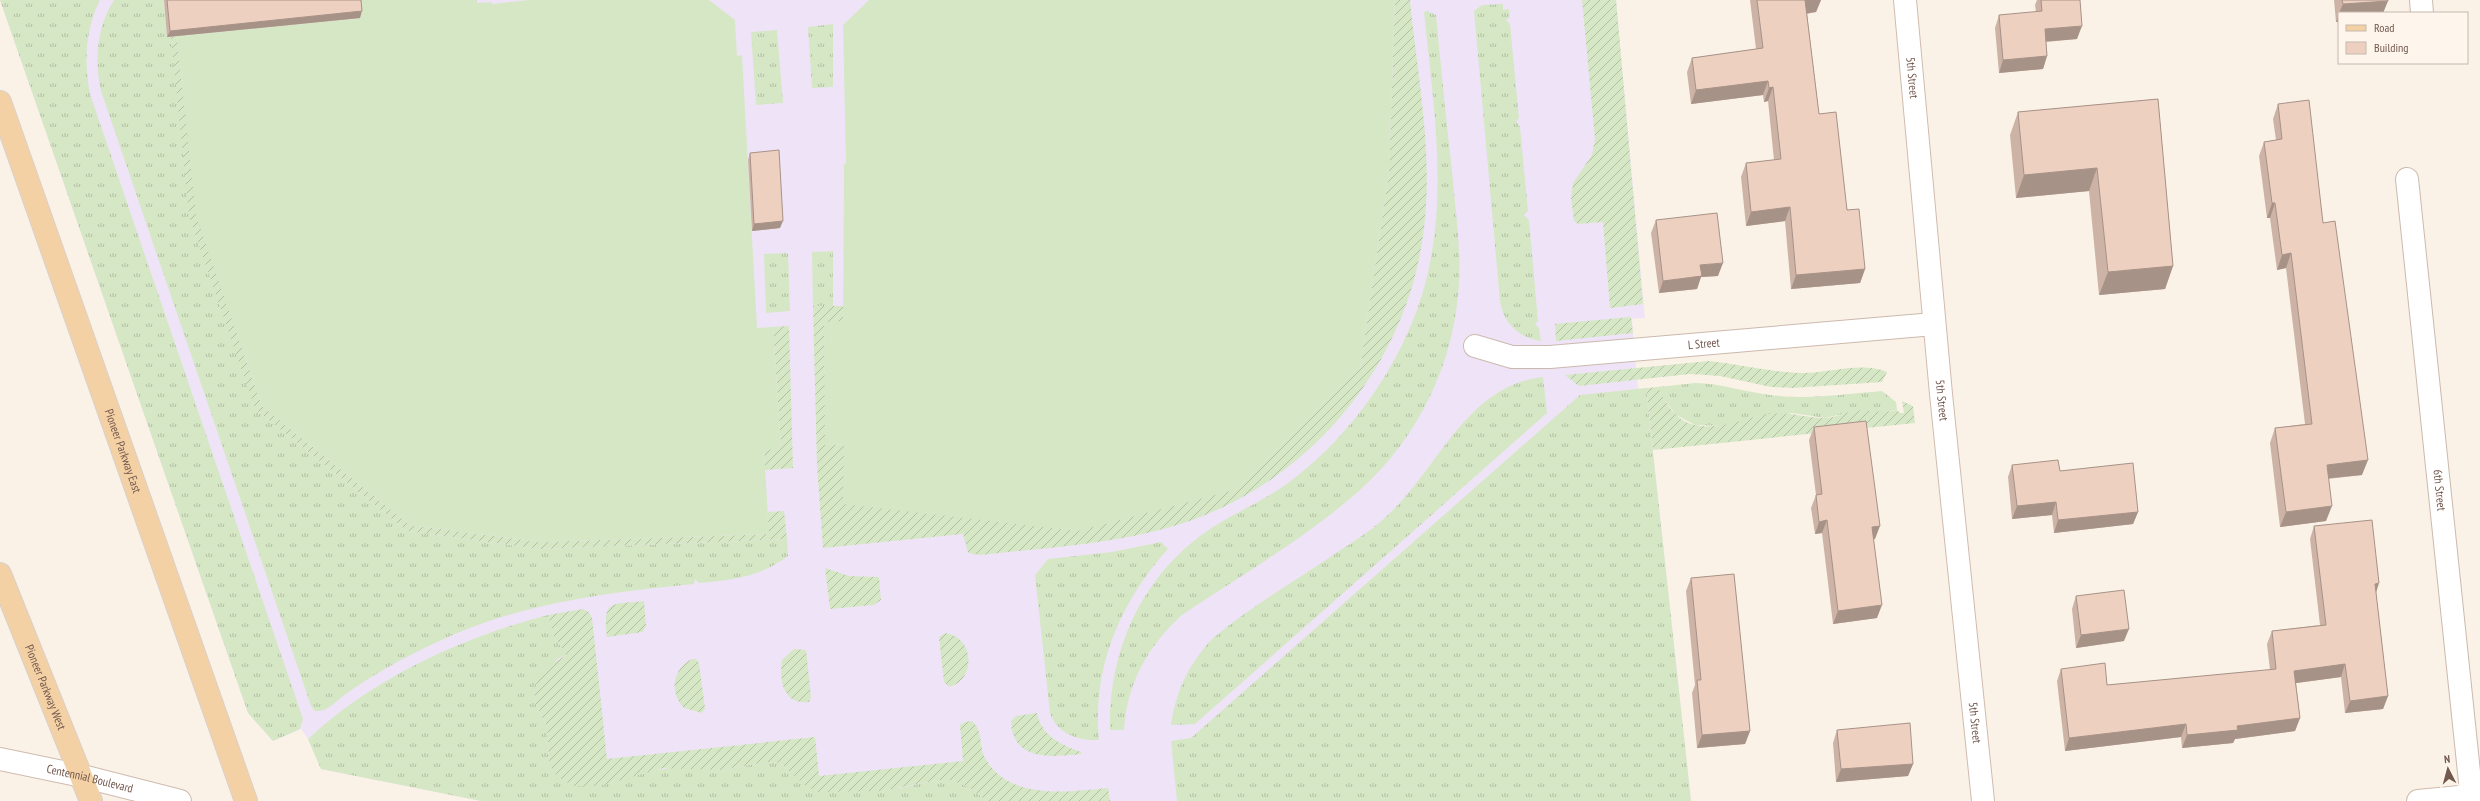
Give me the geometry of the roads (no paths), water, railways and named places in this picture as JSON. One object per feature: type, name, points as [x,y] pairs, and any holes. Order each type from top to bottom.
[{"type":"main road","name":"Pioneer Parkway East","points":[[0,102],[246,801]]},
{"type":"main road","name":"Pioneer Parkway West","points":[[0,574],[82,776],[90,801]]},
{"type":"street","name":"5th Street","points":[[1905,0],[1934,324],[1983,801]]},
{"type":"street","points":[[2421,0],[2422,12]]},
{"type":"street","name":"6th Street","points":[[2407,179],[2475,797]]},
{"type":"street","name":"L Street","points":[[1475,346],[1512,356],[1550,358],[1934,324]]},
{"type":"street","name":"Centennial Boulevard","points":[[0,759],[82,776],[180,801]]},
{"type":"street","points":[[2418,801],[2475,797]]}]
